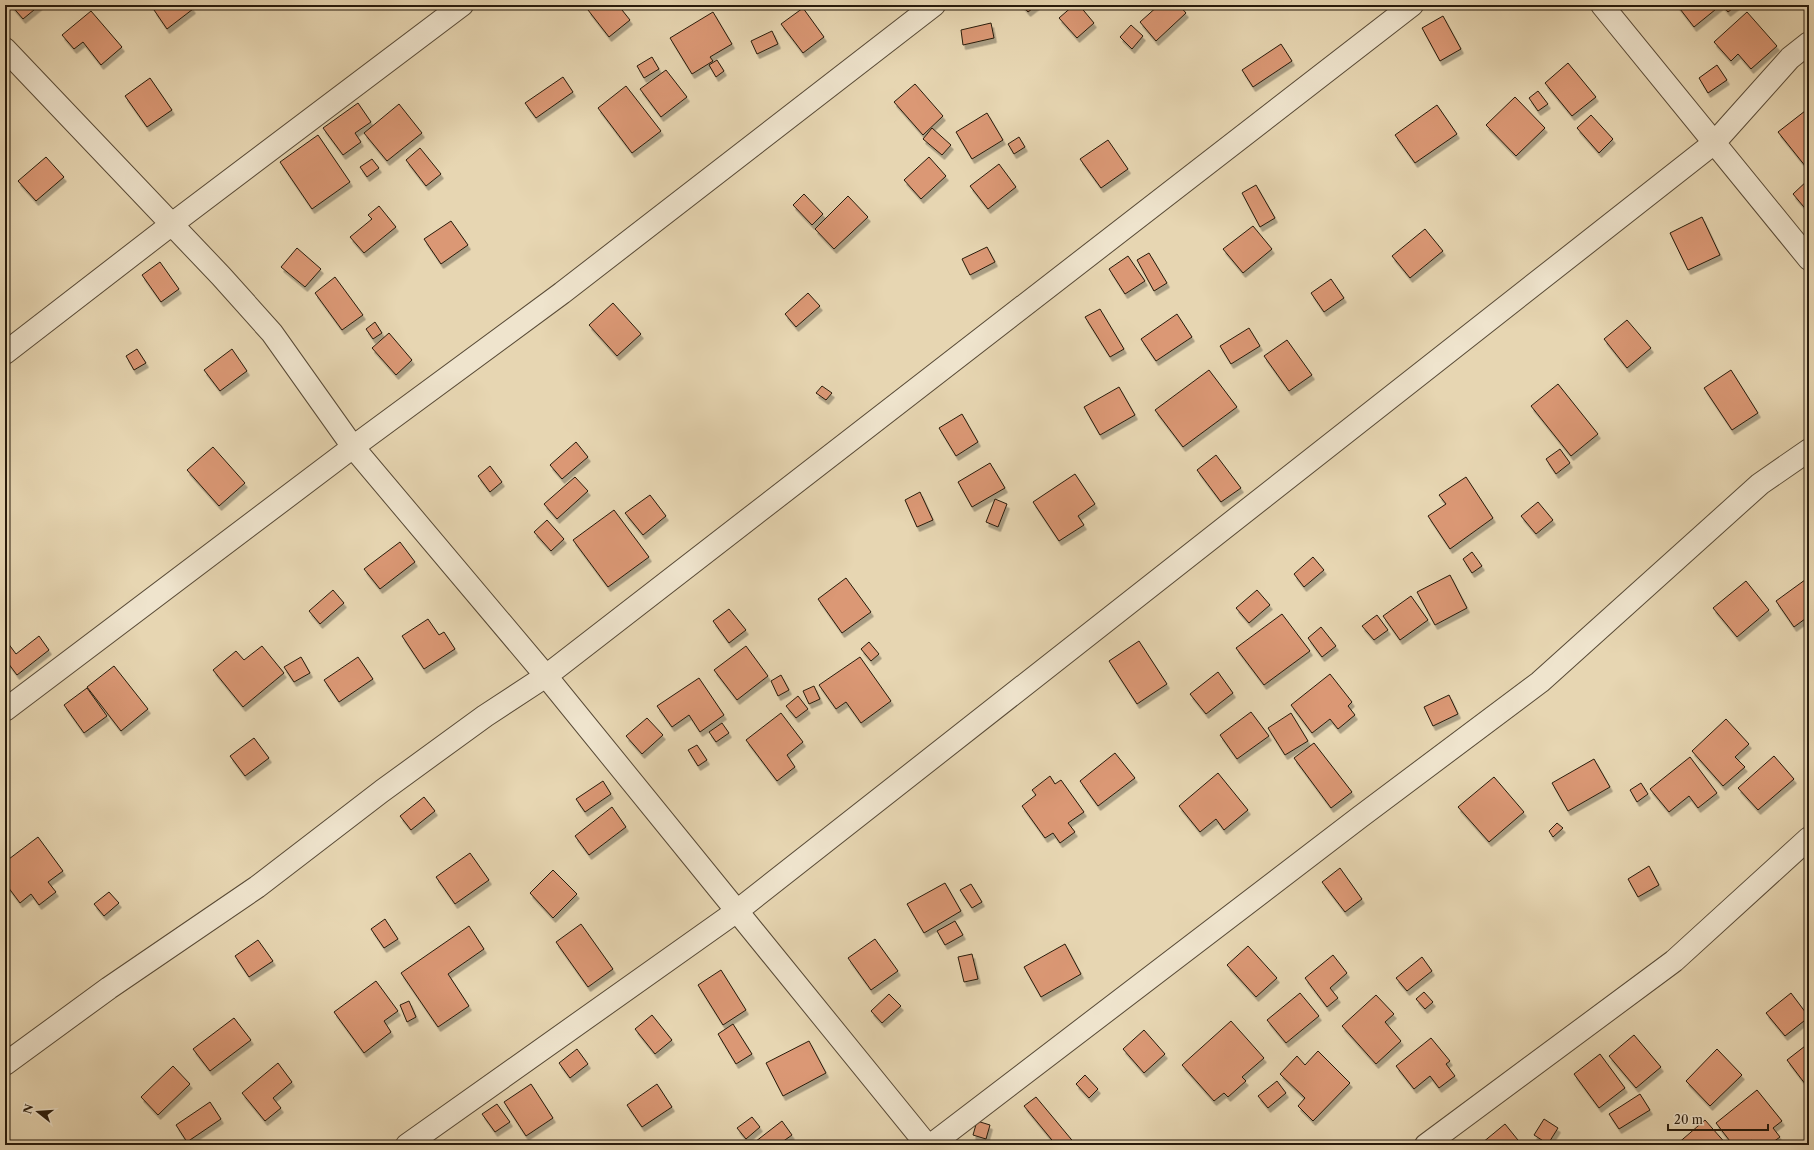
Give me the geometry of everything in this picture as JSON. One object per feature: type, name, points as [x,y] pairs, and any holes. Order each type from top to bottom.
[{"type":"street","points":[[5,353],[172,224],[462,5]]},
{"type":"street","points":[[5,710],[353,447],[562,293],[934,5]]},
{"type":"street","points":[[5,1064],[109,988],[257,887],[414,767],[484,716],[546,676],[1412,5]]},
{"type":"street","points":[[1602,5],[1809,260]]},
{"type":"street","points":[[407,1145],[737,911],[1714,143],[1790,58],[1809,43]]},
{"type":"street","points":[[5,49],[172,224],[272,333],[353,447],[546,676],[927,1145]]},
{"type":"street","points":[[931,1145],[1360,817],[1540,682],[1760,484],[1809,450]]},
{"type":"street","points":[[1426,1145],[1674,961],[1809,838]]},
{"type":"building","points":[[11,5],[40,5],[23,19]]},
{"type":"building","points":[[161,5],[190,5],[193,9],[167,29],[154,10]]},
{"type":"building","points":[[594,5],[618,5],[630,20],[609,37],[588,10]]},
{"type":"building","points":[[1022,5],[1037,5],[1028,12]]},
{"type":"building","points":[[1074,5],[1079,5],[1094,23],[1077,38],[1059,18]]},
{"type":"building","points":[[1159,5],[1179,5],[1186,13],[1156,41],[1140,22]]},
{"type":"building","points":[[1677,5],[1721,5],[1694,27]]},
{"type":"building","points":[[1722,5],[1737,5],[1728,12]]},
{"type":"building","points":[[803,8],[824,37],[803,53],[781,24]]},
{"type":"building","points":[[91,11],[122,47],[101,65],[83,42],[74,49],[62,35]]},
{"type":"building","points":[[713,12],[732,44],[710,57],[713,61],[692,74],[670,38]]},
{"type":"building","points":[[1747,12],[1777,46],[1751,69],[1738,54],[1731,61],[1714,42]]},
{"type":"building","points":[[1443,16],[1461,49],[1440,61],[1422,28]]},
{"type":"building","points":[[991,23],[994,38],[963,45],[961,30]]},
{"type":"building","points":[[1131,25],[1143,36],[1132,49],[1120,37]]},
{"type":"building","points":[[772,31],[778,44],[757,54],[751,41]]},
{"type":"building","points":[[1281,44],[1292,61],[1253,87],[1242,70]]},
{"type":"building","points":[[652,57],[659,69],[644,78],[637,66]]},
{"type":"building","points":[[717,60],[724,71],[716,77],[709,65]]},
{"type":"building","points":[[1568,63],[1596,97],[1572,116],[1545,83]]},
{"type":"building","points":[[1717,65],[1727,80],[1708,93],[1699,78]]},
{"type":"building","points":[[666,70],[687,97],[661,117],[640,89]]},
{"type":"building","points":[[563,77],[573,92],[536,118],[525,103]]},
{"type":"building","points":[[150,78],[172,110],[147,127],[125,96]]},
{"type":"building","points":[[915,84],[943,116],[923,135],[894,102]]},
{"type":"building","points":[[626,86],[661,131],[632,153],[598,108]]},
{"type":"building","points":[[1538,91],[1548,104],[1538,111],[1529,98]]},
{"type":"building","points":[[1515,97],[1545,128],[1516,156],[1486,125]]},
{"type":"building","points":[[358,103],[371,122],[355,133],[361,142],[343,155],[323,128]]},
{"type":"building","points":[[399,104],[422,133],[387,161],[364,133]]},
{"type":"building","points":[[1437,105],[1457,134],[1415,163],[1395,135]]},
{"type":"building","points":[[1805,111],[1809,116],[1809,165],[1806,167],[1778,132]]},
{"type":"building","points":[[987,113],[1003,140],[972,159],[956,132]]},
{"type":"building","points":[[1591,115],[1613,139],[1599,153],[1577,128]]},
{"type":"building","points":[[932,128],[951,145],[942,155],[923,139]]},
{"type":"building","points":[[318,135],[350,182],[312,209],[280,162]]},
{"type":"building","points":[[1019,137],[1025,147],[1014,154],[1008,144]]},
{"type":"building","points":[[1108,140],[1128,169],[1101,188],[1080,159]]},
{"type":"building","points":[[420,148],[441,174],[426,186],[406,160]]},
{"type":"building","points":[[46,157],[64,177],[36,201],[18,181]]},
{"type":"building","points":[[929,157],[946,176],[921,199],[904,180]]},
{"type":"building","points":[[372,159],[379,168],[367,177],[360,167]]},
{"type":"building","points":[[999,164],[1016,187],[988,209],[970,186]]},
{"type":"building","points":[[1809,179],[1809,213],[1793,194]]},
{"type":"building","points":[[1256,185],[1275,218],[1260,227],[1242,193]]},
{"type":"building","points":[[804,194],[823,214],[812,225],[793,205]]},
{"type":"building","points":[[848,196],[868,217],[834,249],[815,229]]},
{"type":"building","points":[[379,206],[396,227],[364,253],[350,237],[372,219],[368,215]]},
{"type":"building","points":[[1702,217],[1720,255],[1688,270],[1670,233]]},
{"type":"building","points":[[451,221],[468,245],[441,264],[424,239]]},
{"type":"building","points":[[1253,226],[1272,249],[1243,273],[1223,249]]},
{"type":"building","points":[[1425,229],[1443,251],[1410,278],[1392,256]]},
{"type":"building","points":[[987,247],[995,262],[970,275],[962,259]]},
{"type":"building","points":[[297,248],[321,269],[305,287],[281,267]]},
{"type":"building","points":[[1149,253],[1167,283],[1154,291],[1137,260]]},
{"type":"building","points":[[1128,256],[1145,281],[1125,294],[1109,269]]},
{"type":"building","points":[[160,262],[179,289],[161,302],[142,275]]},
{"type":"building","points":[[335,277],[363,315],[342,330],[315,293]]},
{"type":"building","points":[[1331,279],[1344,298],[1324,312],[1311,293]]},
{"type":"building","points":[[808,293],[820,306],[796,327],[785,314]]},
{"type":"building","points":[[613,303],[641,334],[617,356],[589,325]]},
{"type":"building","points":[[1100,309],[1124,349],[1110,357],[1085,317]]},
{"type":"building","points":[[1177,314],[1192,337],[1156,361],[1141,339]]},
{"type":"building","points":[[1627,320],[1651,348],[1627,368],[1604,339]]},
{"type":"building","points":[[375,322],[382,333],[373,339],[366,329]]},
{"type":"building","points":[[1249,328],[1260,346],[1231,364],[1220,346]]},
{"type":"building","points":[[389,333],[412,360],[396,375],[372,348]]},
{"type":"building","points":[[1287,340],[1312,375],[1289,391],[1264,356]]},
{"type":"building","points":[[137,349],[146,363],[134,370],[126,356]]},
{"type":"building","points":[[232,349],[247,371],[220,391],[204,370]]},
{"type":"building","points":[[1209,370],[1237,407],[1183,447],[1155,410]]},
{"type":"building","points":[[1731,370],[1758,413],[1732,430],[1704,388]]},
{"type":"building","points":[[1558,384],[1598,434],[1571,456],[1531,406]]},
{"type":"building","points":[[822,386],[832,393],[826,400],[816,393]]},
{"type":"building","points":[[1119,387],[1135,415],[1100,435],[1084,407]]},
{"type":"building","points":[[962,414],[978,442],[956,456],[939,428]]},
{"type":"building","points":[[576,442],[588,457],[562,479],[550,465]]},
{"type":"building","points":[[213,447],[245,483],[219,506],[187,470]]},
{"type":"building","points":[[1560,449],[1570,463],[1556,474],[1546,459]]},
{"type":"building","points":[[1216,455],[1241,488],[1221,502],[1197,470]]},
{"type":"building","points":[[990,463],[1005,488],[972,507],[958,482]]},
{"type":"building","points":[[490,466],[502,482],[490,492],[478,476]]},
{"type":"building","points":[[1075,474],[1095,504],[1078,516],[1084,525],[1059,541],[1033,502]]},
{"type":"building","points":[[575,477],[588,491],[557,519],[544,504]]},
{"type":"building","points":[[1466,477],[1493,518],[1450,549],[1428,516],[1446,504],[1439,495]]},
{"type":"building","points":[[920,492],[933,520],[917,527],[905,500]]},
{"type":"building","points":[[650,495],[666,516],[643,535],[625,513]]},
{"type":"building","points":[[995,499],[1007,504],[998,527],[986,522]]},
{"type":"building","points":[[1538,502],[1553,520],[1536,534],[1521,516]]},
{"type":"building","points":[[614,510],[649,557],[608,587],[573,540]]},
{"type":"building","points":[[547,520],[564,539],[551,551],[534,532]]},
{"type":"building","points":[[400,542],[415,562],[380,589],[364,569]]},
{"type":"building","points":[[1472,552],[1482,566],[1472,573],[1463,559]]},
{"type":"building","points":[[1313,557],[1324,570],[1304,587],[1294,574]]},
{"type":"building","points":[[1450,575],[1467,608],[1435,625],[1417,592]]},
{"type":"building","points":[[1809,577],[1809,616],[1794,627],[1776,601]]},
{"type":"building","points":[[846,578],[871,612],[842,633],[818,599]]},
{"type":"building","points":[[1746,581],[1769,610],[1737,637],[1713,608]]},
{"type":"building","points":[[333,590],[344,603],[320,624],[309,611]]},
{"type":"building","points":[[1257,590],[1270,605],[1249,623],[1236,608]]},
{"type":"building","points":[[1411,596],[1428,620],[1400,640],[1383,616]]},
{"type":"building","points":[[729,609],[746,630],[729,643],[713,621]]},
{"type":"building","points":[[1282,614],[1310,651],[1264,685],[1236,648]]},
{"type":"building","points":[[1377,615],[1388,630],[1374,640],[1362,626]]},
{"type":"building","points":[[428,619],[439,635],[444,632],[455,649],[424,669],[402,636]]},
{"type":"building","points":[[1321,627],[1336,646],[1322,657],[1308,638]]},
{"type":"building","points":[[39,636],[49,650],[17,675],[5,659],[5,639],[16,654]]},
{"type":"building","points":[[1139,641],[1167,684],[1137,704],[1109,661]]},
{"type":"building","points":[[869,642],[879,654],[871,661],[861,649]]},
{"type":"building","points":[[262,646],[284,673],[243,707],[213,670],[236,651],[244,660]]},
{"type":"building","points":[[746,646],[768,676],[737,700],[714,670]]},
{"type":"building","points":[[301,657],[310,673],[294,682],[284,667]]},
{"type":"building","points":[[358,657],[373,679],[339,702],[324,680]]},
{"type":"building","points":[[860,657],[891,701],[861,723],[846,702],[836,709],[819,685]]},
{"type":"building","points":[[114,666],[148,709],[121,731],[87,687]]},
{"type":"building","points":[[1218,672],[1233,693],[1206,714],[1190,694]]},
{"type":"building","points":[[1330,674],[1352,702],[1348,706],[1355,715],[1338,729],[1330,719],[1312,733],[1291,705]]},
{"type":"building","points":[[781,675],[789,690],[778,696],[771,681]]},
{"type":"building","points":[[699,678],[724,715],[700,732],[689,715],[672,727],[657,706]]},
{"type":"building","points":[[814,686],[820,699],[809,704],[803,691]]},
{"type":"building","points":[[87,688],[107,716],[84,733],[64,705]]},
{"type":"building","points":[[1449,695],[1458,714],[1433,726],[1424,707]]},
{"type":"building","points":[[798,696],[808,709],[796,718],[786,706]]},
{"type":"building","points":[[1251,712],[1269,736],[1237,759],[1220,735]]},
{"type":"building","points":[[781,713],[803,742],[787,755],[795,767],[777,781],[746,740]]},
{"type":"building","points":[[1291,713],[1308,741],[1285,755],[1268,728]]},
{"type":"building","points":[[647,718],[663,735],[642,754],[626,736]]},
{"type":"building","points":[[1726,719],[1749,744],[1735,757],[1745,767],[1723,786],[1692,751]]},
{"type":"building","points":[[722,723],[729,733],[716,742],[709,732]]},
{"type":"building","points":[[254,738],[269,758],[245,776],[230,756]]},
{"type":"building","points":[[1314,743],[1352,792],[1331,808],[1294,758]]},
{"type":"building","points":[[697,745],[707,760],[698,766],[688,750]]},
{"type":"building","points":[[1115,753],[1135,778],[1098,806],[1080,781]]},
{"type":"building","points":[[1774,756],[1794,779],[1758,810],[1738,788]]},
{"type":"building","points":[[1690,757],[1717,793],[1698,808],[1689,796],[1669,812],[1650,789]]},
{"type":"building","points":[[1594,759],[1610,787],[1568,811],[1552,783]]},
{"type":"building","points":[[1218,773],[1248,810],[1224,830],[1216,819],[1200,832],[1179,806]]},
{"type":"building","points":[[1050,776],[1055,784],[1061,780],[1084,812],[1068,823],[1075,832],[1060,843],[1053,833],[1045,838],[1022,806],[1036,795],[1032,790]]},
{"type":"building","points":[[1494,777],[1524,812],[1489,842],[1458,807]]},
{"type":"building","points":[[603,781],[611,794],[585,812],[576,799]]},
{"type":"building","points":[[1641,783],[1648,794],[1637,802],[1630,790]]},
{"type":"building","points":[[424,797],[435,811],[411,830],[400,816]]},
{"type":"building","points":[[612,807],[626,827],[589,855],[575,836]]},
{"type":"building","points":[[1557,823],[1563,828],[1553,837],[1549,831]]},
{"type":"building","points":[[38,837],[63,871],[48,882],[56,892],[39,905],[31,894],[20,903],[5,883],[5,862]]},
{"type":"building","points":[[470,853],[489,880],[455,904],[436,877]]},
{"type":"building","points":[[1649,866],[1659,885],[1638,897],[1628,879]]},
{"type":"building","points":[[1340,868],[1362,899],[1345,912],[1322,882]]},
{"type":"building","points":[[553,870],[577,894],[553,918],[530,893]]},
{"type":"building","points":[[945,883],[961,911],[924,933],[907,904]]},
{"type":"building","points":[[971,884],[982,902],[972,908],[960,890]]},
{"type":"building","points":[[109,892],[119,903],[104,916],[94,904]]},
{"type":"building","points":[[385,919],[398,939],[384,948],[371,929]]},
{"type":"building","points":[[955,921],[963,935],[945,945],[937,931]]},
{"type":"building","points":[[581,924],[613,969],[588,987],[556,942]]},
{"type":"building","points":[[469,926],[484,949],[448,974],[469,1006],[438,1027],[401,973]]},
{"type":"building","points":[[875,939],[898,971],[871,990],[848,958]]},
{"type":"building","points":[[258,940],[273,961],[249,977],[235,956]]},
{"type":"building","points":[[1065,944],[1081,974],[1041,997],[1024,967]]},
{"type":"building","points":[[1248,946],[1277,978],[1256,997],[1227,965]]},
{"type":"building","points":[[972,954],[978,979],[964,982],[958,957]]},
{"type":"building","points":[[1333,955],[1347,973],[1330,988],[1338,998],[1327,1007],[1305,978]]},
{"type":"building","points":[[1422,957],[1432,971],[1407,991],[1396,978]]},
{"type":"building","points":[[721,970],[746,1010],[723,1025],[698,985]]},
{"type":"building","points":[[376,981],[398,1011],[384,1021],[391,1032],[364,1053],[334,1012]]},
{"type":"building","points":[[1424,992],[1433,1002],[1425,1009],[1416,999]]},
{"type":"building","points":[[1300,993],[1319,1016],[1286,1043],[1267,1020]]},
{"type":"building","points":[[1791,993],[1809,1017],[1785,1036],[1766,1013]]},
{"type":"building","points":[[889,994],[901,1006],[882,1023],[871,1011]]},
{"type":"building","points":[[1376,995],[1394,1014],[1385,1022],[1401,1041],[1376,1064],[1342,1026]]},
{"type":"building","points":[[409,1001],[416,1017],[407,1022],[400,1005]]},
{"type":"building","points":[[652,1015],[672,1040],[655,1054],[635,1029]]},
{"type":"building","points":[[234,1018],[251,1040],[210,1071],[193,1049]]},
{"type":"building","points":[[1231,1021],[1264,1058],[1242,1077],[1246,1081],[1228,1097],[1224,1093],[1214,1101],[1182,1065]]},
{"type":"building","points":[[733,1024],[752,1054],[736,1064],[718,1034]]},
{"type":"building","points":[[1144,1030],[1165,1054],[1144,1073],[1123,1049]]},
{"type":"building","points":[[1634,1035],[1661,1067],[1636,1088],[1609,1056]]},
{"type":"building","points":[[1431,1038],[1450,1061],[1446,1064],[1455,1076],[1439,1088],[1430,1076],[1414,1089],[1396,1066]]},
{"type":"building","points":[[809,1041],[826,1073],[783,1096],[766,1063]]},
{"type":"building","points":[[1809,1043],[1809,1089],[1787,1060]]},
{"type":"building","points":[[577,1049],[588,1064],[570,1078],[559,1063]]},
{"type":"building","points":[[1717,1049],[1742,1075],[1710,1106],[1686,1081]]},
{"type":"building","points":[[1318,1051],[1350,1083],[1313,1121],[1298,1106],[1305,1098],[1280,1074],[1297,1056],[1305,1065]]},
{"type":"building","points":[[1600,1054],[1625,1088],[1599,1108],[1574,1074]]},
{"type":"building","points":[[278,1063],[292,1082],[273,1098],[281,1108],[265,1121],[242,1093]]},
{"type":"building","points":[[173,1066],[190,1084],[158,1115],[141,1097]]},
{"type":"building","points":[[1085,1075],[1098,1089],[1089,1098],[1076,1084]]},
{"type":"building","points":[[1277,1081],[1286,1093],[1268,1108],[1258,1096]]},
{"type":"building","points":[[531,1084],[553,1118],[526,1136],[504,1102]]},
{"type":"building","points":[[657,1084],[672,1107],[642,1127],[627,1105]]},
{"type":"building","points":[[1757,1090],[1782,1121],[1773,1128],[1780,1137],[1769,1145],[1755,1145],[1752,1140],[1746,1145],[1733,1145],[1716,1123]]},
{"type":"building","points":[[1640,1094],[1650,1110],[1619,1129],[1609,1114]]},
{"type":"building","points":[[1036,1097],[1076,1145],[1056,1145],[1024,1106]]},
{"type":"building","points":[[210,1102],[221,1119],[187,1142],[176,1125]]},
{"type":"building","points":[[497,1104],[510,1122],[495,1132],[482,1114]]},
{"type":"building","points":[[752,1117],[760,1127],[746,1139],[737,1128]]},
{"type":"building","points":[[1544,1119],[1558,1128],[1548,1144],[1534,1135]]},
{"type":"building","points":[[1705,1120],[1727,1145],[1676,1145]]},
{"type":"building","points":[[782,1121],[792,1135],[778,1145],[751,1145]]},
{"type":"building","points":[[977,1121],[990,1125],[986,1139],[973,1135]]},
{"type":"building","points":[[1505,1124],[1522,1145],[1483,1145],[1482,1143]]}]
